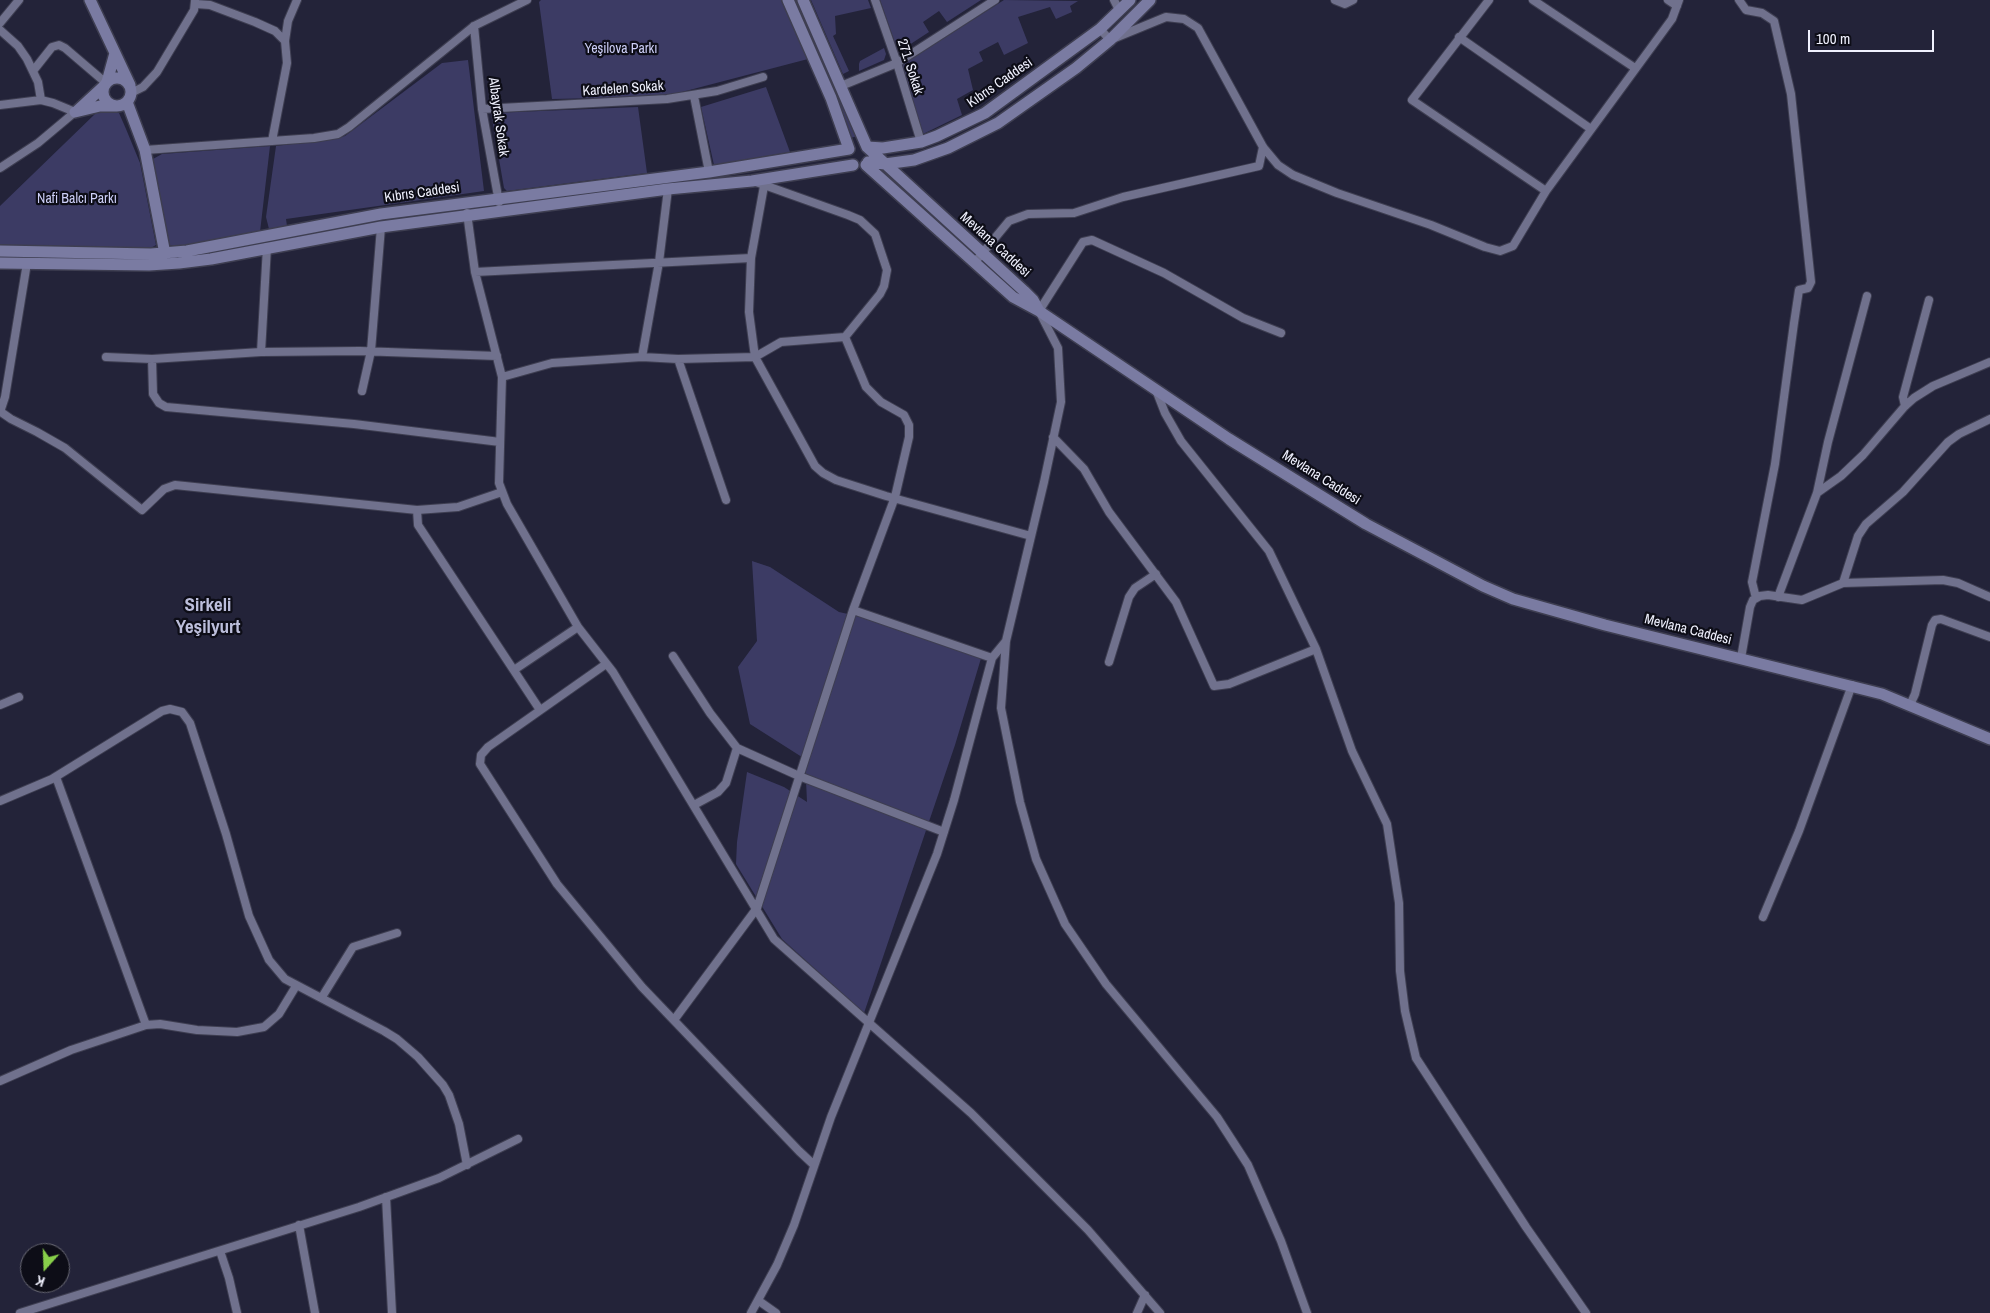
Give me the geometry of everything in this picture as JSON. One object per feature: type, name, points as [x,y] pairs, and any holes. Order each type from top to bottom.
[{"type":"main road","points":[[76,112],[104,106],[124,105],[130,95],[130,83],[90,0]]},
{"type":"main road","points":[[788,0],[831,98],[849,149],[848,160],[853,165]]},
{"type":"main road","name":"Mevlana Caddesi","points":[[803,0],[867,147],[983,252],[1033,300],[1040,311],[1229,438],[1366,524],[1483,586],[1548,610],[1852,685],[1910,705],[1990,740]]},
{"type":"main road","name":"Kıbrıs Caddesi","points":[[867,147],[883,148],[921,142],[985,113],[1100,29],[1117,5],[1130,0]]},
{"type":"main road","points":[[0,263],[167,264],[211,259],[382,227],[668,189],[752,181],[853,165],[860,167],[867,163],[885,164],[914,160],[948,148],[998,123],[1068,74],[1110,40],[1150,0]]},
{"type":"main road","points":[[115,53],[103,90],[104,99],[115,106]]},
{"type":"main road","points":[[76,112],[111,79],[121,78],[126,80],[145,150],[165,254]]},
{"type":"main road","points":[[849,149],[858,144],[867,147],[870,153],[867,163]]},
{"type":"main road","name":"Kıbrıs Caddesi","points":[[0,251],[165,254],[212,247],[364,217],[467,202],[709,172],[849,149]]},
{"type":"main road","points":[[867,163],[1013,297],[1040,311]]},
{"type":"street","points":[[0,24],[18,0]]},
{"type":"street","points":[[272,141],[286,63],[285,41],[288,21],[297,0]]},
{"type":"street","points":[[145,150],[330,136],[344,130],[474,26],[527,0]]},
{"type":"street","name":"271. Sokak","points":[[875,0],[897,63],[921,142]]},
{"type":"street","points":[[841,86],[897,63],[995,0]]},
{"type":"street","points":[[1335,0],[1345,4],[1353,0]]},
{"type":"street","points":[[1489,0],[1412,100],[1546,191]]},
{"type":"street","points":[[1533,0],[1635,68]]},
{"type":"street","points":[[1100,29],[1110,40],[1166,17],[1184,19],[1198,28],[1263,147],[1278,165],[1293,175],[1337,193],[1431,225],[1496,251],[1505,250],[1513,246],[1546,191],[1672,19],[1678,3],[1668,0]]},
{"type":"street","points":[[1739,0],[1746,10],[1762,13],[1774,21],[1791,94],[1811,282],[1808,288],[1799,290],[1796,306],[1776,464],[1752,582],[1756,598]]},
{"type":"street","points":[[130,95],[143,86],[157,72],[194,10],[195,2],[210,5],[255,22],[275,31],[285,41]]},
{"type":"street","name":"Albayrak Sokak","points":[[474,26],[482,109],[501,211]]},
{"type":"street","points":[[0,30],[18,46],[33,70],[41,100]]},
{"type":"street","points":[[1459,38],[1591,129]]},
{"type":"street","points":[[33,70],[52,47],[59,45],[106,84]]},
{"type":"street","name":"Kardelen Sokak","points":[[482,109],[636,102],[694,96],[716,92],[763,77]]},
{"type":"street","points":[[694,96],[709,172]]},
{"type":"street","points":[[0,105],[41,100],[76,112],[38,144],[0,168]]},
{"type":"street","points":[[975,262],[1009,221],[1028,214],[1074,213],[1123,198],[1259,166],[1263,147]]},
{"type":"street","points":[[502,376],[552,362],[642,357],[678,359],[755,357],[781,342],[845,337],[880,294],[884,286],[887,270],[875,234],[860,220],[752,181]]},
{"type":"street","points":[[764,186],[751,258],[749,312],[755,357],[812,461],[819,470],[836,480],[886,496],[1031,536]]},
{"type":"street","points":[[642,357],[668,189]]},
{"type":"street","points":[[467,202],[475,272],[502,376],[499,483],[507,504],[578,627],[606,664],[694,804],[774,938],[971,1113],[1088,1230],[1160,1313]]},
{"type":"street","points":[[362,391],[371,351],[382,227]]},
{"type":"street","points":[[1281,333],[1243,318],[1164,272],[1092,240],[1084,242],[1040,311],[1058,348],[1060,402],[1006,641],[1001,708],[1020,802],[1036,860],[1065,924],[1106,984],[1217,1117],[1248,1165],[1281,1241],[1307,1313]]},
{"type":"street","points":[[262,352],[267,247]]},
{"type":"street","points":[[475,272],[751,258]]},
{"type":"street","points":[[26,263],[6,397],[0,412],[65,448],[142,510],[164,489],[178,485],[417,510],[458,507],[502,492]]},
{"type":"street","points":[[1778,597],[1817,493],[1867,296]]},
{"type":"street","points":[[1906,406],[1903,397],[1928,300]]},
{"type":"street","points":[[674,1020],[757,908],[853,610],[895,497],[909,437],[909,425],[904,415],[876,398],[866,387],[845,337]]},
{"type":"street","points":[[106,357],[152,359],[262,352],[371,351],[497,356]]},
{"type":"street","points":[[152,359],[153,394],[159,403],[166,407],[336,422],[500,442]]},
{"type":"street","points":[[678,359],[726,500]]},
{"type":"street","points":[[1817,493],[1841,476],[1863,455],[1906,406],[1933,386],[1990,362]]},
{"type":"street","points":[[1156,390],[1165,414],[1181,441],[1269,551],[1316,649],[1352,751],[1387,824],[1399,903],[1400,971],[1405,1011],[1416,1058],[1526,1227],[1586,1313]]},
{"type":"street","points":[[1843,583],[1858,536],[1866,524],[1903,492],[1948,442],[1959,434],[1990,419]]},
{"type":"street","points":[[1053,437],[1084,470],[1109,512],[1176,602],[1214,686],[1229,684],[1316,649]]},
{"type":"street","points":[[417,510],[418,525],[540,710]]},
{"type":"street","points":[[1109,662],[1129,597],[1135,588],[1156,574]]},
{"type":"street","points":[[1741,658],[1750,607],[1756,598],[1764,595],[1802,600],[1843,583],[1944,580],[1958,582],[1990,596]]},
{"type":"street","points":[[853,610],[992,658]]},
{"type":"street","points":[[1910,705],[1915,694],[1932,625],[1935,620],[1941,619],[1990,636]]},
{"type":"street","points":[[514,670],[578,627]]},
{"type":"street","points":[[751,1313],[777,1265],[794,1225],[831,1117],[937,854],[992,658],[1006,641]]},
{"type":"street","points":[[673,656],[710,713],[737,748],[799,776],[944,832]]},
{"type":"street","points":[[606,664],[488,747],[481,755],[480,764],[557,884],[642,987],[814,1165]]},
{"type":"street","points":[[1763,917],[1799,832],[1852,685]]},
{"type":"street","points":[[0,705],[19,697]]},
{"type":"street","points":[[0,802],[56,777],[162,711],[174,709],[182,712],[190,722],[250,916],[263,950],[276,970],[285,979],[397,1039],[418,1057],[443,1084],[456,1110],[467,1164]]},
{"type":"street","points":[[694,804],[718,792],[726,783],[737,748]]},
{"type":"street","points":[[56,777],[146,1025]]},
{"type":"street","points":[[322,998],[353,947],[397,933]]},
{"type":"street","points":[[0,1081],[71,1050],[146,1025],[160,1024],[197,1030],[237,1032],[264,1026],[279,1014],[296,986]]},
{"type":"street","points":[[20,1313],[386,1197],[440,1178],[518,1139]]},
{"type":"street","points":[[386,1197],[392,1313]]},
{"type":"street","points":[[299,1225],[315,1313]]},
{"type":"street","points":[[220,1251],[229,1278],[237,1313]]},
{"type":"street","points":[[1137,1313],[1144,1295]]},
{"type":"street","points":[[759,1301],[776,1313]]},
{"type":"green space","name":"Yeşilova Parkı","points":[[541,0],[781,0],[808,59],[678,93],[648,97],[552,99],[539,2]]},
{"type":"green space","points":[[793,0],[797,0],[858,136],[850,138],[840,107]]},
{"type":"green space","points":[[811,0],[868,0],[871,8],[835,16],[836,34],[833,36],[849,71],[843,74]]},
{"type":"green space","points":[[880,0],[981,0],[947,22],[939,11],[923,22],[929,32],[903,48],[895,43]]},
{"type":"green space","points":[[1004,0],[1078,1],[1070,6],[1072,12],[1056,19],[1050,7],[1018,17],[1028,43],[1004,55],[998,42],[979,52],[983,61],[968,69],[973,90],[957,99],[962,115],[923,134],[901,65]]},
{"type":"green space","points":[[884,48],[886,54],[884,60],[859,71],[860,61]]},
{"type":"green space","points":[[468,60],[484,191],[286,219],[287,226],[269,229],[266,217],[276,146],[345,136],[442,63]]},
{"type":"green space","points":[[766,87],[790,152],[714,165],[701,107]]},
{"type":"green space","points":[[638,107],[647,173],[507,191],[504,188],[491,113]]},
{"type":"green space","name":"Nafi Balcı Parkı","points":[[101,110],[119,113],[140,163],[156,245],[149,249],[0,246],[0,206]]},
{"type":"green space","points":[[270,146],[260,232],[177,247],[169,245],[153,159],[162,154]]},
{"type":"green space","points":[[752,561],[770,567],[839,612],[906,627],[982,655],[955,745],[864,1013],[782,939],[736,864],[737,842],[747,772],[784,787],[807,802],[805,759],[750,724],[738,667],[757,641]]},
{"type":"district","name":"Sirkeli Yeşilyurt","points":[[208,617]]}]
